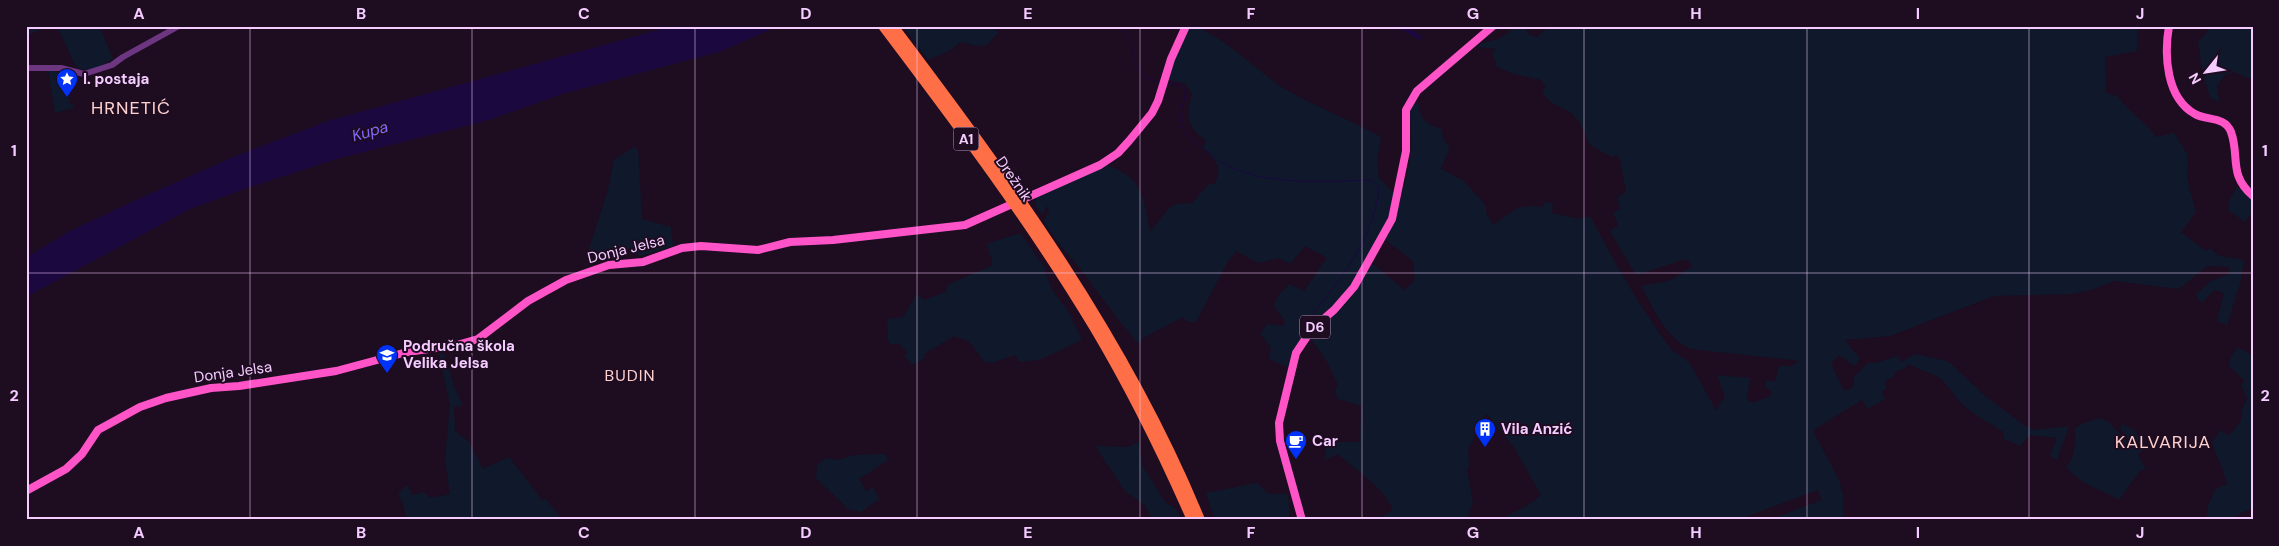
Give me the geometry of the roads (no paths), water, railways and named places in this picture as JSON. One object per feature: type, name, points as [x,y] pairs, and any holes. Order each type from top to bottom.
[{"type":"highway","name":"Drežnik","points":[[883,26],[1050,251]]},
{"type":"highway","name":"Drežnik","points":[[893,26],[962,119],[1050,251]]},
{"type":"highway","name":"A1","points":[[1050,251],[1134,399],[1192,520]]},
{"type":"highway","name":"A1","points":[[1050,251],[1092,308],[1135,384],[1171,454],[1200,520]]},
{"type":"main road","name":"Donja Jelsa","points":[[26,491],[66,469],[82,454],[98,430],[140,407],[189,392],[336,371],[407,352],[478,339],[545,291],[566,280],[609,265],[643,262],[682,248],[701,246],[758,250],[790,242],[833,240],[965,225],[1105,162],[1129,141],[1157,104],[1171,59],[1186,26]]},
{"type":"main road","name":"D6","points":[[1302,520],[1280,440],[1279,423],[1296,353],[1312,329],[1334,310],[1354,287],[1392,219],[1406,151],[1406,110],[1417,91],[1493,26]]},
{"type":"main road","points":[[2169,26],[2167,53],[2171,83],[2180,100],[2195,114],[2224,122],[2231,131],[2236,170],[2244,186],[2253,196]]},
{"type":"street","points":[[26,68],[61,68],[84,74],[112,65],[122,57],[179,26]]},
{"type":"water","name":"Kupa","points":[[673,26],[778,26],[722,51],[562,94],[489,120],[340,158],[247,188],[190,209],[26,297],[26,258],[70,231],[238,155],[331,120]]},
{"type":"waterway","points":[[1115,26],[1128,37],[1132,46],[1133,62],[1145,77],[1158,82]]},
{"type":"waterway","points":[[1400,26],[1419,37]]},
{"type":"waterway","points":[[1167,83],[1180,85],[1185,90],[1180,117],[1186,133],[1221,162],[1256,176],[1294,181],[1371,180],[1379,187],[1376,207],[1361,246],[1326,298],[1299,330]]},
{"type":"place","name":"I. postaja","points":[[67,98]]},
{"type":"place","name":"Područna škola Velika Jelsa","points":[[387,374]]},
{"type":"place","name":"Vila Anzić","points":[[1485,448]]},
{"type":"place","name":"Car","points":[[1296,460]]},
{"type":"district","name":"HRNETIĆ","points":[[131,108]]},
{"type":"district","name":"BUDIN","points":[[630,375]]},
{"type":"district","name":"KALVARIJA","points":[[2163,442]]}]
